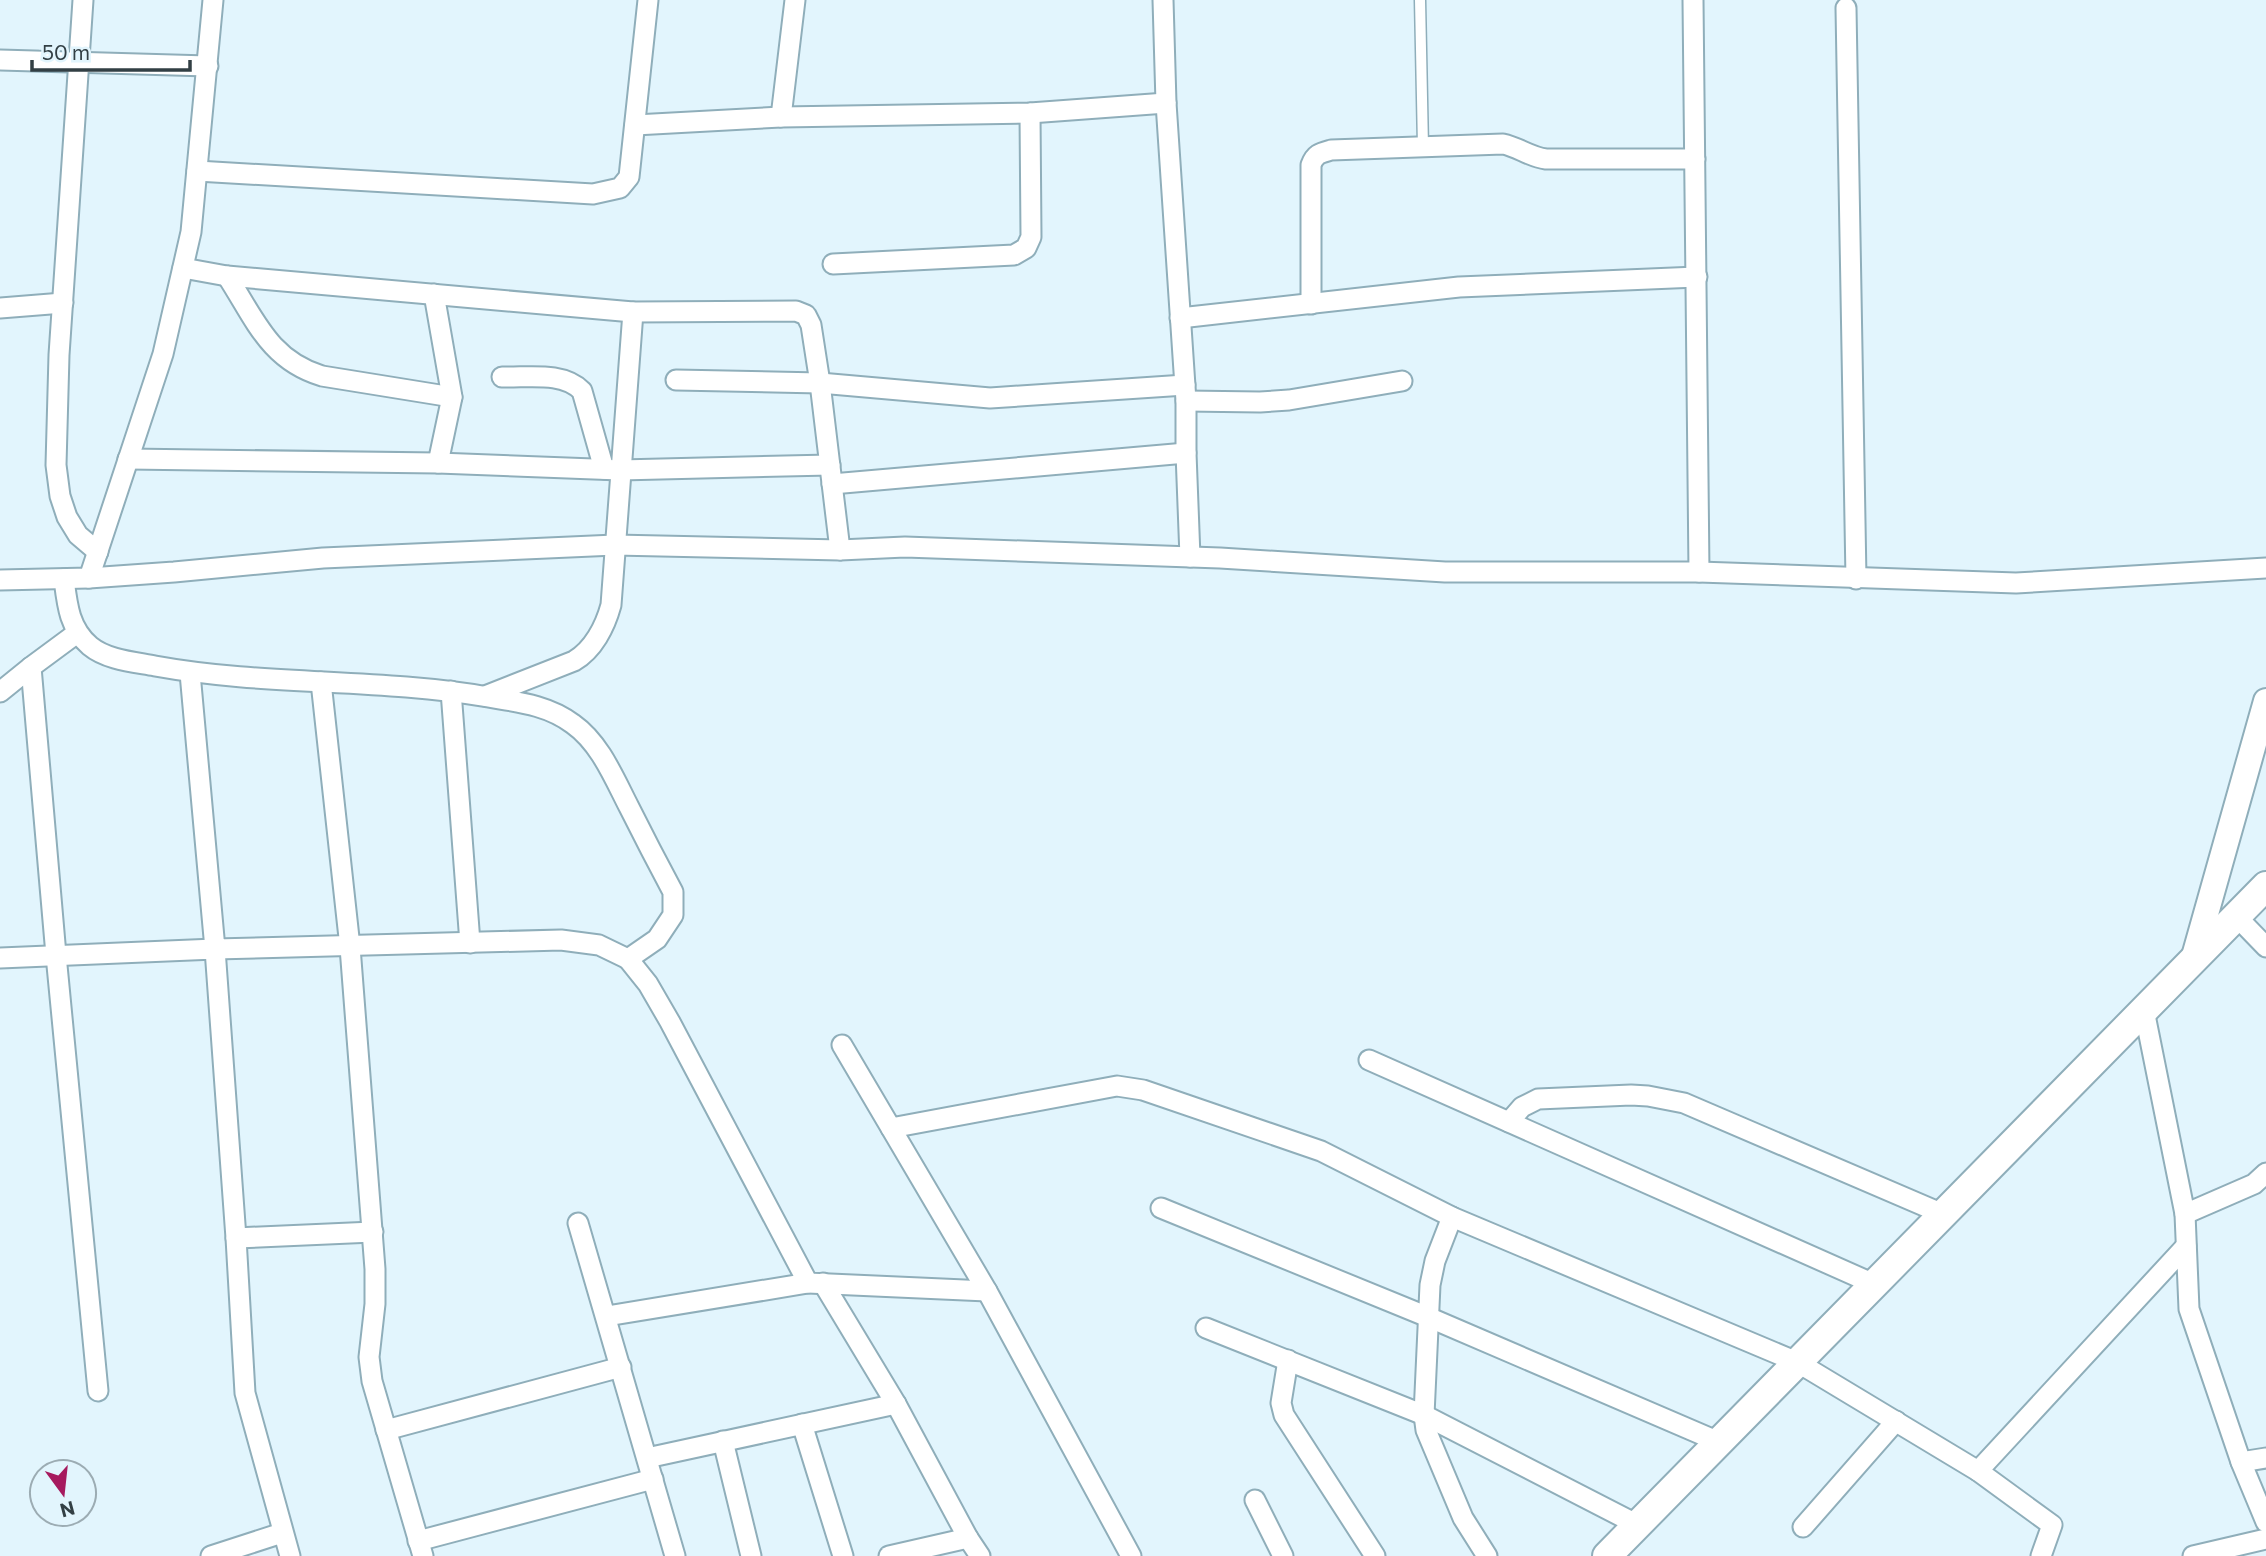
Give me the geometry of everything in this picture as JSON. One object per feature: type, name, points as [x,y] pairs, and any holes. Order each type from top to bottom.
[{"type":"main road","points":[[1607,1556],[2266,886]]},
{"type":"street","points":[[83,0],[63,303],[56,465],[60,496],[67,517],[78,535],[97,552]]},
{"type":"street","points":[[89,578],[163,354],[191,232],[213,0]]},
{"type":"street","points":[[197,171],[593,194],[620,188],[629,177],[648,0]]},
{"type":"street","points":[[781,117],[795,0]]},
{"type":"street","points":[[1163,0],[1166,103],[1186,393],[1190,557]]},
{"type":"street","points":[[1693,0],[1699,572]]},
{"type":"street","points":[[1846,8],[1856,579]]},
{"type":"street","points":[[0,60],[208,66]]},
{"type":"street","points":[[635,125],[781,117],[1030,113],[1166,103]]},
{"type":"street","points":[[833,264],[1014,255],[1026,248],[1031,237],[1030,113]]},
{"type":"street","points":[[1311,304],[1311,165],[1314,157],[1331,150],[1503,144],[1534,158],[1546,159],[1695,159]]},
{"type":"street","points":[[183,268],[228,276],[633,312],[796,311],[806,315],[811,325],[820,383],[840,550]]},
{"type":"street","points":[[228,276],[272,347],[289,362],[307,372],[452,397]]},
{"type":"street","points":[[1180,318],[1459,287],[1697,277]]},
{"type":"street","points":[[434,295],[452,397],[438,463]]},
{"type":"street","points":[[0,307],[63,303]]},
{"type":"street","points":[[484,696],[583,656],[607,618],[611,605],[615,545],[612,470],[633,312]]},
{"type":"street","points":[[502,377],[562,379],[576,385],[582,391],[612,470]]},
{"type":"street","points":[[676,380],[820,383],[990,398],[1186,393],[1260,402],[1289,400],[1402,381]]},
{"type":"street","points":[[128,459],[438,463],[612,470],[831,474],[1186,453]]},
{"type":"street","points":[[0,580],[89,578],[323,558],[615,545],[840,550],[905,547],[1190,557],[1445,572],[1699,572],[2017,583],[2266,568]]},
{"type":"street","points":[[64,579],[68,613],[77,632],[92,648],[119,659],[190,673],[451,691],[535,705],[574,724],[591,741],[605,762],[673,892],[673,915],[657,939],[628,959]]},
{"type":"street","points":[[0,692],[77,632]]},
{"type":"street","points":[[32,667],[56,955],[98,1391]]},
{"type":"street","points":[[190,673],[215,949],[245,1393],[290,1556]]},
{"type":"street","points":[[321,682],[350,947],[373,1231],[376,1287],[369,1357],[372,1381],[420,1548],[653,1479]]},
{"type":"street","points":[[451,691],[470,943]]},
{"type":"street","points":[[2193,960],[2266,701]]},
{"type":"street","points":[[2236,916],[2266,947]]},
{"type":"street","points":[[0,958],[215,949],[561,940],[599,945],[628,959],[648,985],[670,1022],[816,1283],[896,1404],[980,1556]]},
{"type":"street","points":[[2144,1010],[2185,1214],[2189,1309],[2241,1462],[2266,1522]]},
{"type":"street","points":[[842,1045],[986,1291],[1126,1553]]},
{"type":"street","points":[[1369,1060],[1874,1284]]},
{"type":"street","points":[[891,1128],[1116,1086],[1130,1087],[1321,1151],[1452,1217],[1797,1362],[1978,1471],[2052,1525],[2042,1556]]},
{"type":"street","points":[[1509,1122],[1522,1107],[1538,1099],[1631,1095],[1684,1103],[1943,1214]]},
{"type":"street","points":[[2185,1214],[2254,1184],[2266,1173]]},
{"type":"street","points":[[1161,1208],[1427,1317],[1719,1442]]},
{"type":"street","points":[[1452,1217],[1432,1272],[1427,1317],[1424,1415],[1429,1439],[1456,1503],[1487,1556]]},
{"type":"street","points":[[578,1223],[607,1315],[675,1556]]},
{"type":"street","points":[[236,1238],[373,1231]]},
{"type":"street","points":[[1978,1471],[2186,1246]]},
{"type":"street","points":[[607,1315],[816,1283],[986,1291]]},
{"type":"street","points":[[1206,1328],[1424,1415],[1638,1525]]},
{"type":"street","points":[[1288,1360],[1281,1403],[1284,1415],[1374,1556]]},
{"type":"street","points":[[386,1430],[621,1367]]},
{"type":"street","points":[[647,1458],[896,1404]]},
{"type":"street","points":[[1803,1527],[1896,1422]]},
{"type":"street","points":[[802,1424],[843,1556]]},
{"type":"street","points":[[723,1441],[751,1556]]},
{"type":"street","points":[[2241,1462],[2266,1458]]},
{"type":"street","points":[[1255,1500],[1283,1556]]},
{"type":"street","points":[[211,1556],[282,1532]]},
{"type":"street","points":[[889,1556],[968,1538]]},
{"type":"street","points":[[2193,1556],[2266,1539]]},
{"type":"lane","points":[[1420,0],[1423,146]]}]
